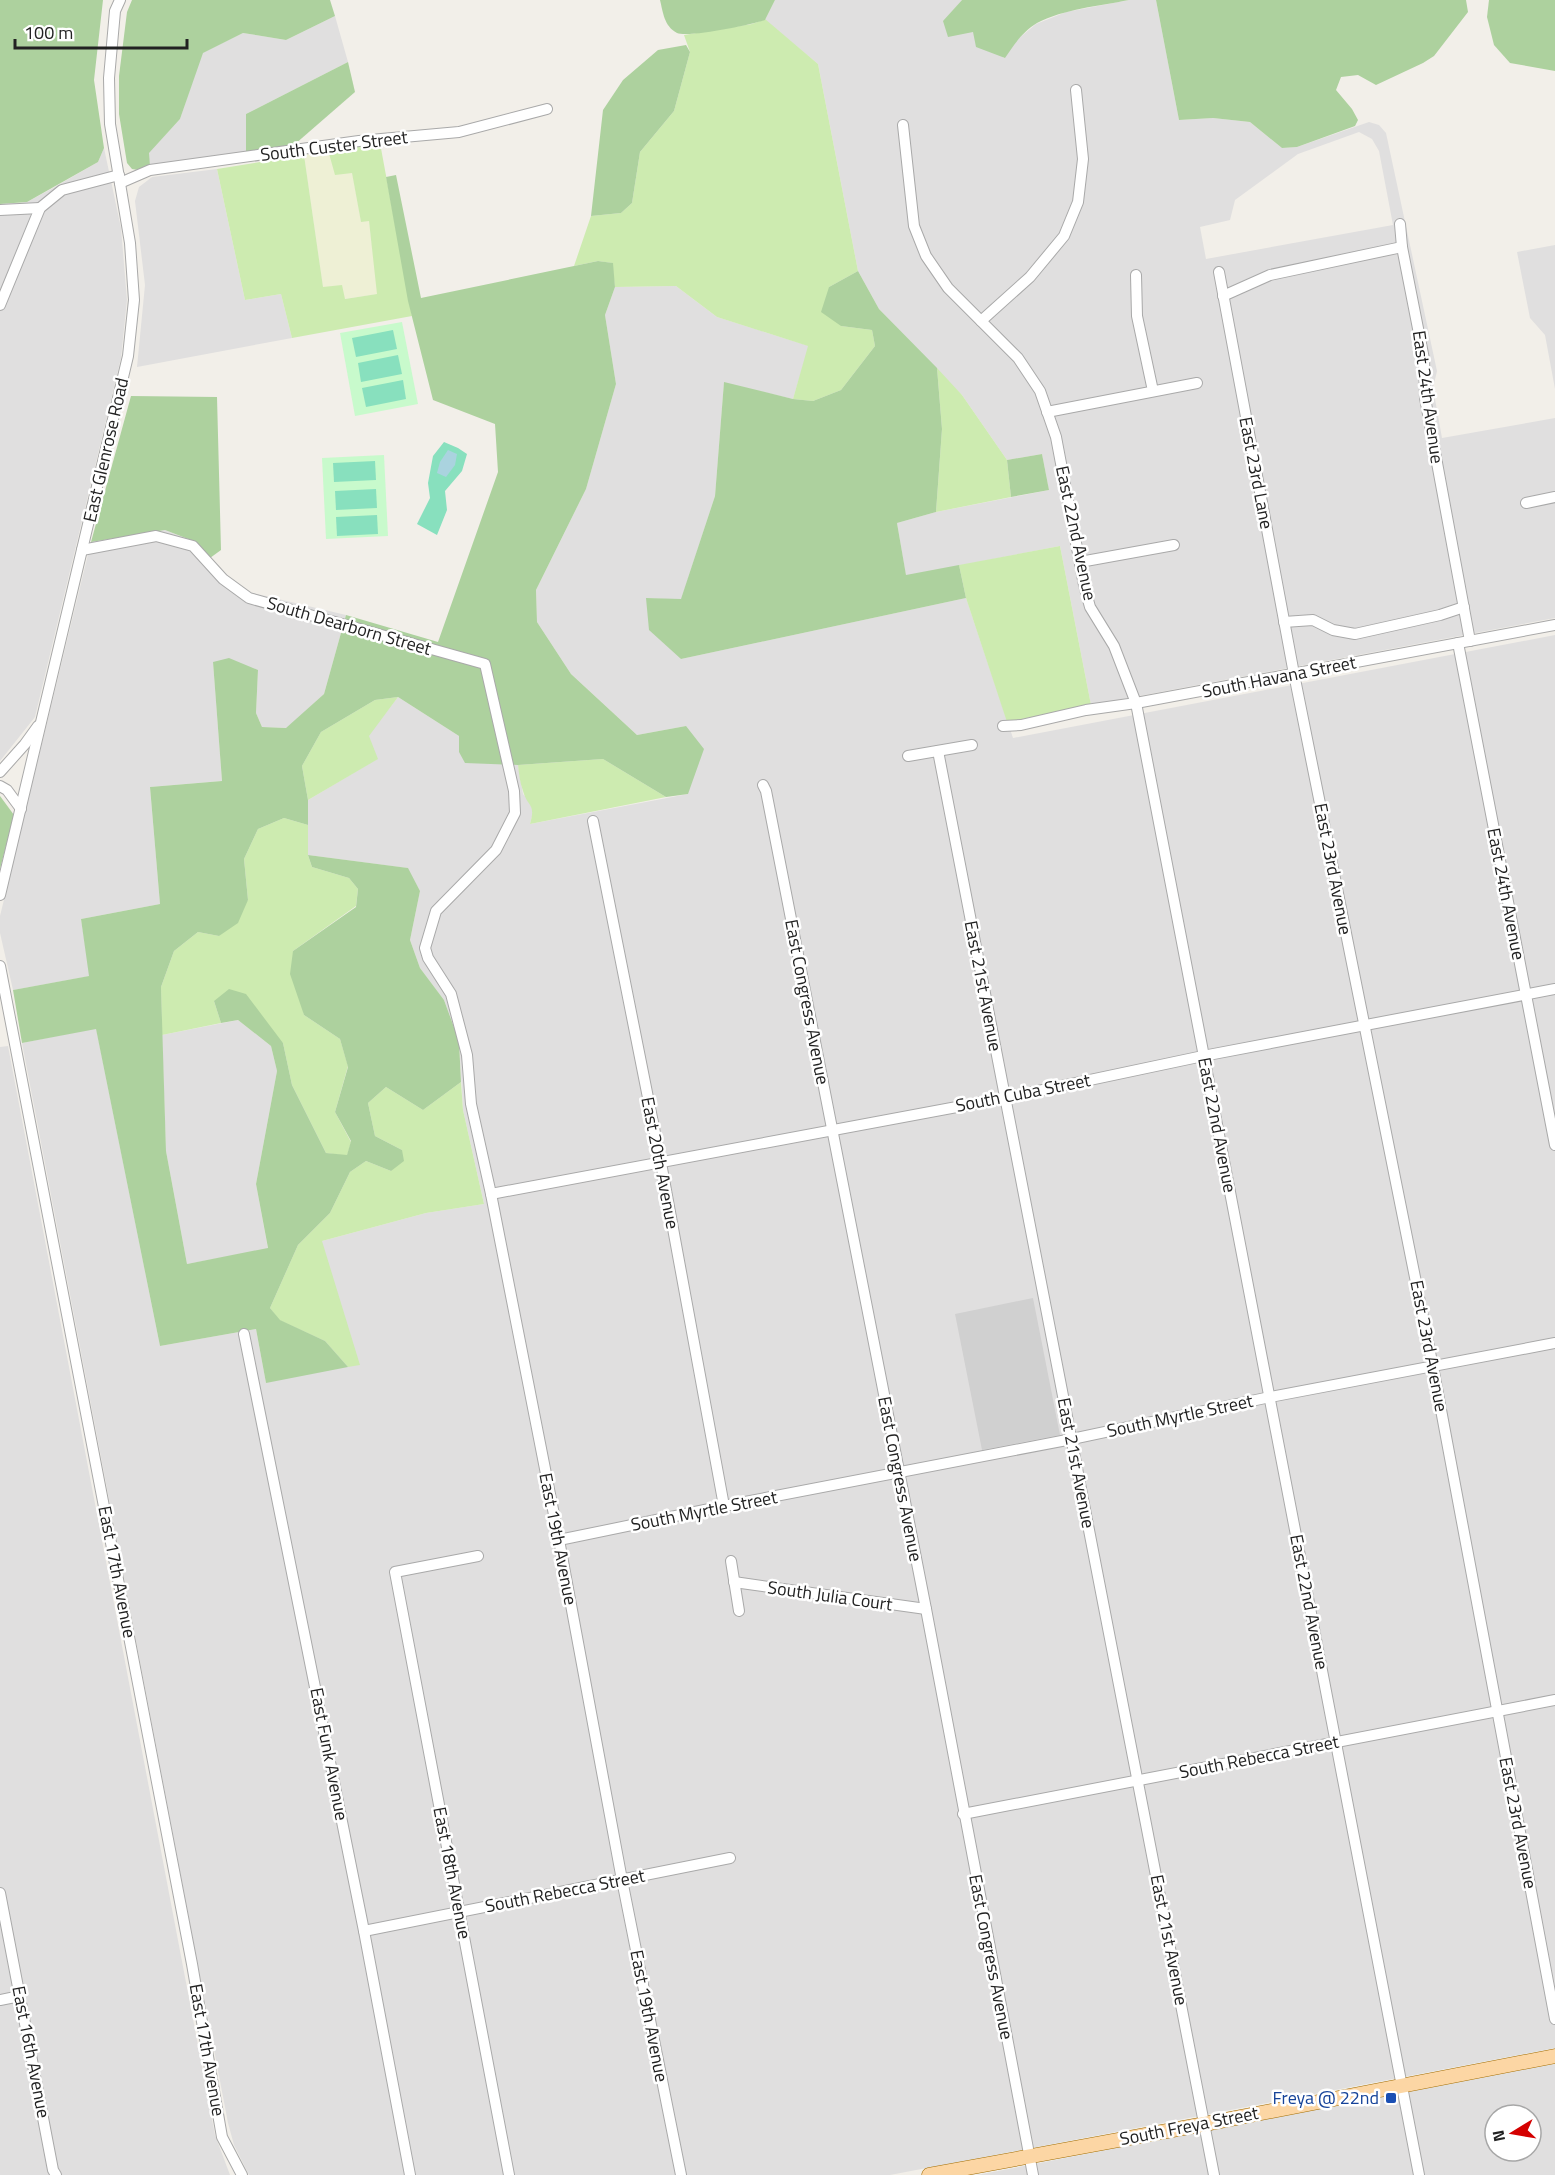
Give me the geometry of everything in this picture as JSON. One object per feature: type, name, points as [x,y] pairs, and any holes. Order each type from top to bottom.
[{"type":"main road","name":"South Freya Street","points":[[929,2175],[1555,2056]]},
{"type":"street","name":"East Glenrose Road","points":[[41,720],[128,356],[134,300],[130,243],[110,123],[109,78],[116,10],[120,0]]},
{"type":"street","points":[[981,321],[1030,277],[1064,236],[1078,202],[1083,159],[1076,90]]},
{"type":"street","name":"South Custer Street","points":[[40,208],[62,190],[119,179],[150,170],[359,141],[459,132],[548,109]]},
{"type":"street","name":"East 22nd Avenue","points":[[903,125],[914,226],[926,256],[948,288],[1018,358],[1040,391],[1056,437],[1090,607],[1114,646],[1136,703],[1419,2175]]},
{"type":"street","points":[[0,210],[40,208],[0,305]]},
{"type":"street","name":"East 24th Avenue","points":[[1400,224],[1402,247],[1424,359],[1425,398],[1470,641]]},
{"type":"street","points":[[1223,296],[1270,275],[1402,247]]},
{"type":"street","name":"East 23rd Lane","points":[[1219,272],[1294,674]]},
{"type":"street","points":[[1136,275],[1137,315],[1153,392]]},
{"type":"street","points":[[1047,412],[1197,383]]},
{"type":"street","points":[[1526,502],[1555,497]]},
{"type":"street","name":"South Dearborn Street","points":[[82,550],[156,536],[193,546],[223,579],[249,598],[485,664],[514,791],[515,813],[496,850],[436,911]]},
{"type":"street","points":[[1080,562],[1174,544]]},
{"type":"street","points":[[1284,622],[1313,620],[1333,630],[1355,633],[1440,615],[1464,607]]},
{"type":"street","name":"South Havana Street","points":[[1003,726],[1021,725],[1086,710],[1136,703],[1555,624]]},
{"type":"street","name":"East 24th Avenue","points":[[1458,643],[1555,1145]]},
{"type":"street","name":"East 23rd Avenue","points":[[1294,674],[1433,1367],[1555,2019]]},
{"type":"street","points":[[0,772],[25,744],[41,720]]},
{"type":"street","points":[[0,895],[41,720]]},
{"type":"street","points":[[908,756],[972,745]]},
{"type":"street","name":"East 21st Avenue","points":[[939,751],[1214,2175]]},
{"type":"street","name":"East Congress Avenue","points":[[763,784],[926,1609],[1033,2175]]},
{"type":"street","points":[[0,786],[7,790],[21,809]]},
{"type":"street","name":"East 20th Avenue","points":[[593,821],[661,1163],[724,1506]]},
{"type":"street","name":"East 19th Avenue","points":[[436,911],[425,948],[428,958],[451,994],[467,1055],[471,1104],[559,1540],[621,1880],[681,2175]]},
{"type":"street","name":"East 17th Avenue","points":[[0,966],[190,1952],[222,2136],[242,2175]]},
{"type":"street","name":"South Cuba Street","points":[[491,1194],[1005,1098],[1203,1056],[1555,989]]},
{"type":"street","name":"East Funk Avenue","points":[[244,1334],[364,1931],[410,2175]]},
{"type":"street","name":"South Myrtle Street","points":[[559,1540],[1072,1439],[1270,1397],[1555,1343]]},
{"type":"street","name":"East 18th Avenue","points":[[478,1556],[395,1572],[509,2175]]},
{"type":"street","points":[[731,1561],[739,1611]]},
{"type":"street","name":"South Julia Court","points":[[734,1582],[926,1609]]},
{"type":"street","name":"South Rebecca Street","points":[[963,1814],[1555,1700]]},
{"type":"street","name":"South Rebecca Street","points":[[364,1931],[730,1858]]},
{"type":"street","name":"East 16th Avenue","points":[[0,1893],[53,2170],[56,2175]]},
{"type":"street","points":[[0,2000],[20,1996]]},
{"type":"shaded area","points":[[775,0],[962,0],[944,21],[973,32],[1004,58],[1018,39],[1036,24],[1066,12],[1129,0],[1156,0],[1179,120],[1213,118],[1250,122],[1282,148],[1297,147],[1369,122],[1379,125],[1386,133],[1437,371],[1433,388],[1442,438],[1555,418],[1555,618],[1091,705],[1060,546],[906,576],[897,523],[936,512],[1049,490],[1042,454],[1007,460],[962,395],[879,309],[858,271],[818,64],[765,20]],"holes":[[[1359,132],[1372,139],[1379,151],[1393,225],[1206,259],[1200,227],[1230,220],[1235,200],[1298,154]]]},
{"type":"shaded area","points":[[335,16],[348,62],[246,114],[246,152],[150,166],[148,153],[180,119],[202,53],[243,33],[286,40]]},
{"type":"shaded area","points":[[104,148],[121,228],[127,300],[121,358],[35,717],[0,761],[0,204],[27,202],[53,188],[98,162]]},
{"type":"shaded area","points":[[217,169],[245,300],[281,294],[292,338],[137,367],[145,285],[135,201],[139,187],[152,177]]},
{"type":"shaded area","points":[[1555,245],[1555,389],[1545,335],[1530,318],[1517,252]]},
{"type":"shaded area","points":[[676,286],[717,317],[809,346],[793,399],[724,383],[715,496],[681,600],[646,598],[681,659],[966,598],[1013,738],[1555,635],[1555,2048],[890,2175],[249,2175],[234,2145],[22,1043],[96,1028],[160,1346],[256,1329],[266,1383],[322,1241],[426,1213],[484,1204],[463,1110],[459,1041],[444,1000],[420,968],[410,940],[420,891],[407,868],[308,855],[308,800],[377,759],[368,736],[398,697],[459,736],[459,752],[518,765],[523,794],[531,803],[533,813],[530,824],[688,794],[686,726],[637,735],[571,674],[537,622],[536,590],[586,489],[616,384],[605,315],[615,287]]},
{"type":"shaded area","points":[[165,530],[196,542],[227,576],[249,592],[346,615],[324,694],[287,728],[262,727],[256,713],[258,670],[213,662],[222,781],[150,787],[160,904],[81,919],[90,976],[13,990],[0,933],[0,916],[91,542]]},
{"type":"shaded area","points":[[238,1020],[271,1046],[277,1071],[256,1184],[268,1249],[187,1264],[166,1151],[162,1035]]},
{"type":"shaded area","points":[[8,1046],[215,2135],[230,2175],[0,2175],[0,1047]]},
{"type":"shaded area","points":[[1033,1298],[1060,1435],[982,1450],[955,1314]]},
{"type":"shaded area","points":[[1555,2064],[1555,2175],[977,2175]]},
{"type":"green space","points":[[0,0],[103,0],[94,80],[104,148],[98,162],[27,202],[0,204]]},
{"type":"green space","points":[[132,0],[330,0],[335,16],[286,40],[243,33],[203,53],[180,119],[149,153],[150,166],[138,170],[132,169],[127,163],[119,114],[119,76],[127,12]]},
{"type":"green space","points":[[660,0],[775,0],[765,20],[720,30],[683,34],[669,27]]},
{"type":"green space","points":[[962,0],[1129,0],[1070,11],[1047,18],[1023,34],[1005,58],[976,47],[973,32],[948,37],[943,21]]},
{"type":"green space","points":[[1156,0],[1466,0],[1468,12],[1434,56],[1423,63],[1376,85],[1358,75],[1341,77],[1336,90],[1358,120],[1355,126],[1297,147],[1282,148],[1250,122],[1213,118],[1179,120]]},
{"type":"green space","points":[[1489,0],[1555,0],[1555,71],[1510,63],[1494,45],[1487,17]]},
{"type":"green space","points":[[765,19],[818,64],[858,271],[829,287],[841,326],[872,330],[875,346],[841,390],[813,401],[793,399],[808,346],[717,317],[676,286],[615,287],[612,263],[598,261],[574,266],[591,216],[621,213],[632,203],[640,152],[674,111],[690,52],[684,35],[752,24]]},
{"type":"green space","points":[[686,45],[690,52],[674,111],[640,152],[632,203],[621,213],[591,216],[603,110],[623,80],[658,50]]},
{"type":"green space","points":[[348,62],[355,92],[294,145],[246,152],[246,114]]},
{"type":"green space","points":[[380,143],[412,316],[292,338],[281,294],[245,300],[217,169],[304,155],[323,287],[342,285],[345,299],[377,294],[369,221],[361,222],[352,173],[335,175],[328,150]]},
{"type":"green space","points":[[328,150],[352,172],[361,221],[369,221],[378,294],[344,299],[323,288],[304,155]]},
{"type":"green space","points":[[396,175],[421,298],[598,261],[613,263],[615,287],[605,315],[616,384],[586,489],[536,590],[537,622],[571,674],[637,735],[686,726],[704,749],[688,794],[666,797],[603,759],[518,765],[465,763],[459,752],[459,736],[398,697],[375,700],[321,732],[302,766],[308,800],[308,825],[284,818],[258,829],[244,859],[248,900],[238,923],[219,936],[198,932],[174,951],[161,987],[166,1151],[187,1264],[268,1248],[256,1184],[277,1071],[271,1046],[238,1020],[221,1023],[214,1001],[229,989],[246,994],[283,1043],[292,1085],[326,1153],[347,1155],[351,1141],[335,1112],[348,1067],[340,1039],[304,1015],[290,974],[293,951],[356,907],[358,889],[349,878],[312,867],[308,855],[408,868],[420,891],[410,940],[420,968],[444,1000],[459,1041],[461,1082],[423,1110],[386,1087],[368,1103],[375,1136],[402,1150],[404,1161],[391,1171],[366,1161],[350,1172],[330,1213],[298,1245],[270,1308],[280,1320],[325,1341],[348,1367],[266,1383],[256,1329],[160,1346],[96,1029],[22,1043],[13,990],[89,976],[81,919],[160,904],[150,787],[222,781],[213,662],[229,658],[258,670],[256,713],[262,727],[286,728],[324,694],[346,615],[438,642],[498,472],[495,424],[433,400],[408,301],[386,177]]},
{"type":"green space","points":[[858,271],[879,309],[937,368],[942,429],[936,512],[897,523],[906,575],[959,565],[966,598],[681,659],[649,630],[646,598],[681,599],[715,496],[724,382],[793,399],[813,401],[841,390],[875,346],[872,330],[841,326],[821,312],[829,287]]},
{"type":"green space","points":[[402,322],[418,404],[355,416],[340,333]]},
{"type":"green space","points":[[393,330],[397,349],[356,357],[352,338]]},
{"type":"green space","points":[[398,355],[402,374],[361,382],[358,363]]},
{"type":"green space","points":[[937,368],[962,395],[1007,460],[1011,497],[936,512],[942,429]]},
{"type":"green space","points":[[403,380],[406,399],[366,407],[362,388]]},
{"type":"green space","points":[[131,396],[217,397],[221,550],[210,558],[196,542],[165,530],[91,542]]},
{"type":"green space","points":[[444,442],[467,454],[462,471],[445,491],[447,510],[437,535],[417,524],[430,498],[428,483],[433,456]]},
{"type":"green space","points":[[1042,454],[1049,490],[1011,497],[1007,460]]},
{"type":"green space","points":[[384,455],[388,536],[326,539],[322,458]]},
{"type":"green space","points":[[375,461],[376,480],[334,482],[333,463]]},
{"type":"green space","points":[[376,489],[377,508],[336,510],[335,491]]},
{"type":"green space","points":[[377,515],[378,534],[337,536],[336,517]]},
{"type":"green space","points":[[1060,546],[1091,705],[1007,722],[966,598],[959,565]]},
{"type":"green space","points":[[398,697],[369,736],[378,759],[308,800],[302,766],[321,732],[375,700]]},
{"type":"green space","points":[[603,759],[666,797],[530,824],[532,809],[522,788],[518,765]]},
{"type":"green space","points":[[0,796],[14,815],[0,869]]},
{"type":"green space","points":[[284,818],[308,825],[308,855],[312,867],[349,878],[358,889],[356,906],[293,951],[304,1015],[340,1039],[348,1066],[335,1112],[351,1142],[347,1156],[326,1153],[292,1085],[283,1043],[214,1001],[221,1023],[162,1035],[161,987],[174,951],[198,932],[219,936],[248,900],[244,859],[258,829]]},
{"type":"green space","points":[[461,1082],[463,1110],[484,1204],[426,1213],[322,1241],[360,1365],[348,1367],[325,1341],[279,1320],[270,1308],[298,1245],[330,1213],[350,1172],[366,1161],[391,1171],[402,1150],[375,1136],[368,1103],[386,1087],[423,1110]]},
{"type":"water","points":[[448,450],[457,454],[455,465],[446,477],[437,473],[440,462]]},
{"type":"place","name":"Freya @ 22nd","points":[[1391,2098]]}]
